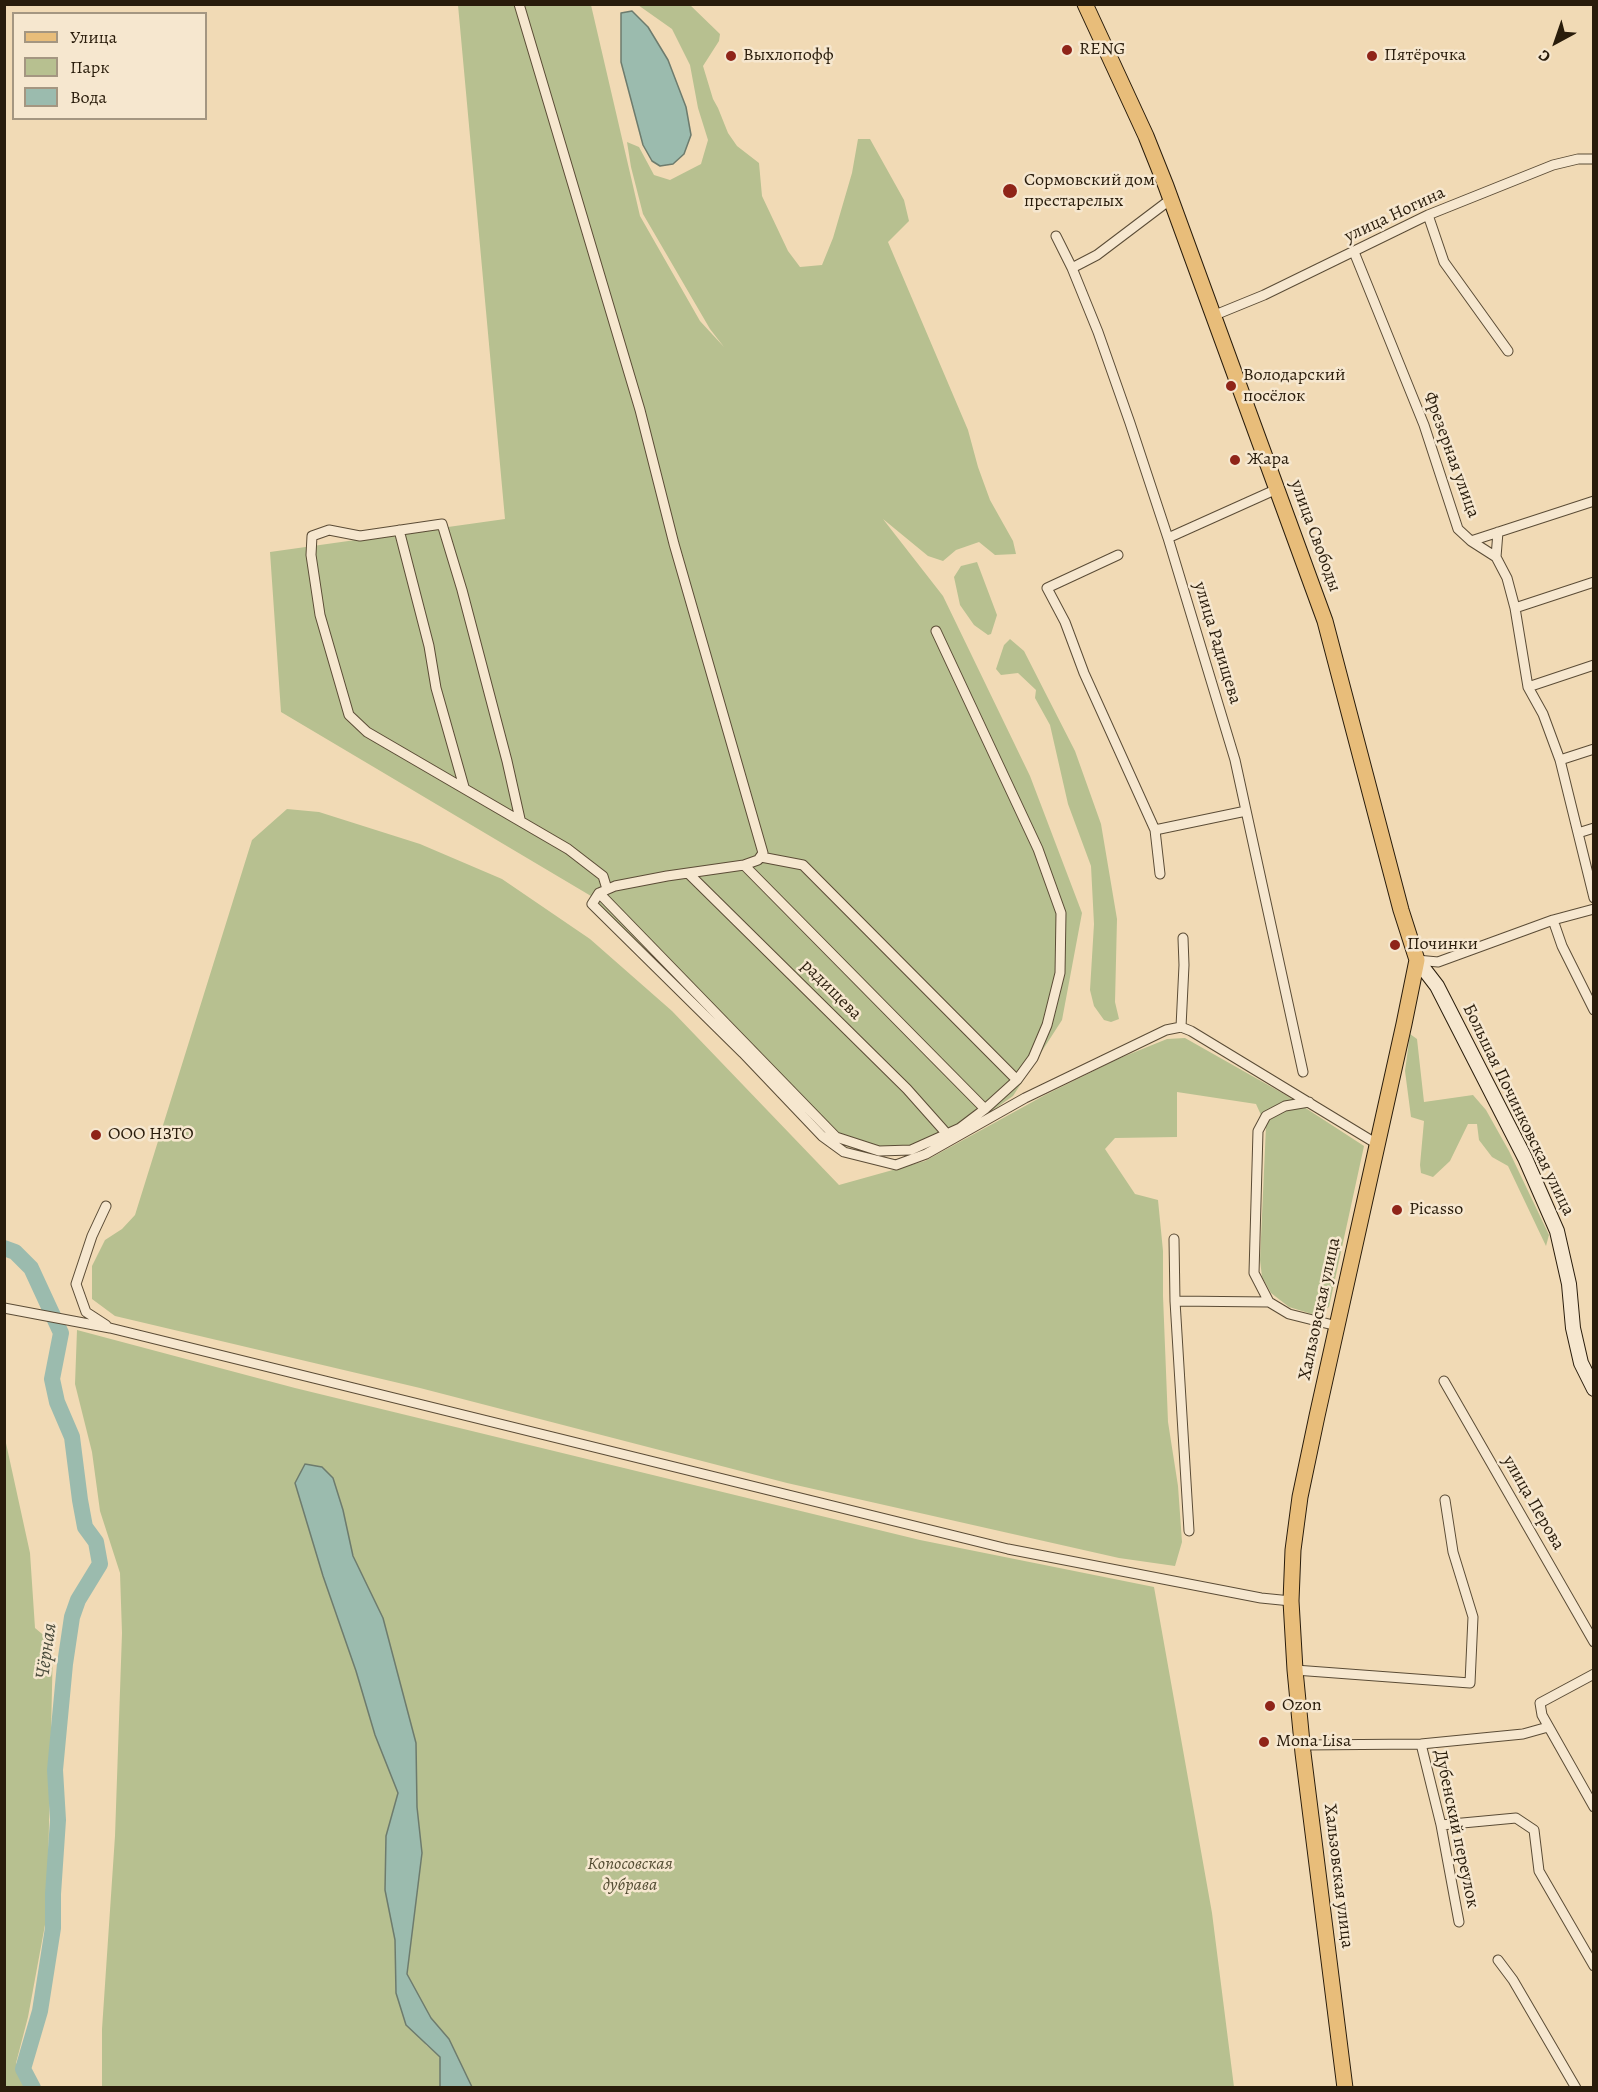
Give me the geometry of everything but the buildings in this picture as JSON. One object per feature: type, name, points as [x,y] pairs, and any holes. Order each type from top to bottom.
[{"type":"main road","name":"улица Свободы","points":[[1085,4],[1146,136],[1171,200],[1215,315],[1325,621],[1401,910],[1417,960]]},
{"type":"main road","name":"Хальзовская улица","points":[[1345,2088],[1302,1744],[1291,1601],[1293,1551],[1300,1497],[1417,960]]},
{"type":"street","points":[[519,4],[640,410],[674,544],[762,846],[761,857]]},
{"type":"street","name":"улица Ногина","points":[[1215,315],[1264,295],[1428,215],[1553,165],[1578,159],[1593,159]]},
{"type":"street","points":[[1072,268],[1097,255],[1171,200]]},
{"type":"street","points":[[1428,215],[1444,262],[1508,351]]},
{"type":"street","name":"улица Радищева","points":[[1056,236],[1072,268],[1112,372],[1168,538],[1235,760],[1303,1072]]},
{"type":"street","name":"Фрезерная улица","points":[[1354,252],[1424,425],[1458,529],[1471,541],[1496,557]]},
{"type":"street","points":[[1168,538],[1277,489]]},
{"type":"street","points":[[1471,541],[1593,501]]},
{"type":"street","points":[[520,819],[462,590],[442,524],[360,536],[329,530],[312,536],[311,555],[320,615],[349,715],[367,732],[520,819],[568,849],[603,876],[603,891],[836,1137],[879,1151],[911,1150],[947,1134],[960,1128],[985,1109],[1017,1080],[1033,1058],[1047,1025],[1060,974],[1061,913],[1038,849],[936,631]]},
{"type":"street","points":[[399,530],[429,646],[436,688],[464,787]]},
{"type":"street","points":[[1498,532],[1496,557],[1507,578],[1515,608],[1528,687],[1543,714],[1560,760],[1593,898]]},
{"type":"street","points":[[1118,555],[1047,588],[1065,622],[1084,673],[1155,830],[1160,874]]},
{"type":"street","points":[[1515,608],[1593,582]]},
{"type":"street","points":[[1528,687],[1593,665]]},
{"type":"street","points":[[1560,760],[1593,749]]},
{"type":"street","points":[[1155,830],[1246,811]]},
{"type":"street","points":[[1578,833],[1593,828]]},
{"type":"street","points":[[1017,1080],[803,865],[761,857],[744,865],[615,886],[603,891],[592,904],[743,1053],[822,1136],[844,1152],[896,1165],[926,1154],[1025,1098],[1166,1030],[1181,1027],[1377,1144]]},
{"type":"street","points":[[744,865],[985,1109]]},
{"type":"street","name":"радищева","points":[[688,873],[907,1089],[947,1134]]},
{"type":"street","points":[[1417,960],[1437,962],[1554,920],[1593,909]]},
{"type":"street","points":[[1554,920],[1562,946],[1593,1010]]},
{"type":"street","points":[[1181,1027],[1183,938]]},
{"type":"street","name":"Большая Починковская улица","points":[[1417,960],[1437,986],[1525,1158],[1557,1231],[1569,1284],[1573,1328],[1581,1363],[1593,1389]]},
{"type":"street","points":[[1269,1302],[1254,1273],[1258,1131],[1266,1116],[1285,1106],[1309,1102]]},
{"type":"street","points":[[106,1206],[92,1236],[76,1284],[86,1312],[110,1328]]},
{"type":"street","points":[[1174,1239],[1175,1301],[1190,1531]]},
{"type":"street","points":[[1175,1301],[1269,1302],[1289,1314],[1337,1326]]},
{"type":"street","points":[[4,1308],[110,1328],[1008,1549],[1261,1599],[1291,1601]]},
{"type":"street","name":"улица Перова","points":[[1444,1381],[1593,1642]]},
{"type":"street","points":[[1295,1670],[1470,1683],[1473,1617],[1453,1552],[1445,1500]]},
{"type":"street","points":[[1593,1674],[1540,1703],[1542,1715],[1548,1727],[1593,1807]]},
{"type":"street","name":"Дубенский переулок","points":[[1302,1744],[1421,1744],[1523,1734],[1548,1727]]},
{"type":"street","name":"Дубенский переулок","points":[[1421,1744],[1441,1825],[1458,1922]]},
{"type":"street","points":[[1441,1825],[1516,1818],[1534,1830],[1539,1871],[1593,1966]]},
{"type":"street","points":[[1498,1960],[1513,1980],[1576,2088]]},
{"type":"green space","points":[[458,5],[591,5],[640,216],[700,321],[724,347],[710,329],[643,214],[631,167],[627,142],[639,147],[654,175],[670,180],[701,164],[708,140],[698,108],[690,65],[672,29],[638,5],[690,5],[720,34],[719,41],[703,66],[713,99],[728,133],[737,146],[759,163],[762,196],[788,251],[800,267],[822,265],[833,238],[852,173],[858,139],[870,139],[904,200],[909,221],[888,242],[968,430],[990,500],[1013,541],[1016,554],[995,555],[979,542],[956,550],[943,561],[928,556],[883,519],[943,596],[1030,776],[1082,913],[1062,1020],[1013,1096],[955,1137],[920,1152],[881,1156],[838,1144],[591,896],[281,712],[270,552],[505,519]]},
{"type":"green space","points":[[977,562],[997,615],[991,634],[988,635],[974,625],[960,605],[954,577],[961,566]]},
{"type":"green space","points":[[1010,639],[1024,651],[1075,751],[1101,824],[1117,919],[1115,1002],[1119,1019],[1111,1022],[1104,1020],[1094,1006],[1090,990],[1094,924],[1091,866],[1068,804],[1050,725],[1035,698],[1036,690],[1018,673],[1001,675],[996,669],[1004,645]]},
{"type":"green space","points":[[287,809],[319,812],[420,844],[502,879],[590,939],[672,1011],[839,1185],[925,1161],[1045,1095],[1120,1058],[1167,1039],[1185,1038],[1284,1094],[1364,1146],[1329,1307],[1315,1315],[1289,1307],[1271,1293],[1262,1277],[1260,1260],[1266,1126],[1256,1104],[1177,1092],[1177,1137],[1115,1138],[1105,1149],[1135,1194],[1158,1200],[1163,1251],[1168,1422],[1178,1486],[1182,1542],[1175,1566],[1119,1558],[787,1483],[420,1388],[115,1316],[92,1299],[92,1266],[105,1240],[122,1229],[135,1215],[252,840]]},
{"type":"green space","points":[[1410,1034],[1417,1039],[1424,1102],[1473,1095],[1486,1110],[1509,1151],[1549,1235],[1546,1246],[1508,1166],[1492,1157],[1479,1140],[1477,1124],[1468,1124],[1450,1161],[1433,1177],[1421,1173],[1424,1121],[1411,1117],[1405,1071]]},
{"type":"green space","name":"Копосовская дубрава","points":[[77,1330],[295,1388],[920,1540],[1154,1587],[1212,1913],[1234,2087],[472,2087],[449,2039],[431,2018],[407,1974],[422,1853],[417,1807],[416,1743],[383,1618],[353,1556],[333,1478],[306,1464],[295,1483],[375,1735],[398,1793],[386,1836],[385,1890],[395,1940],[396,1993],[426,2045],[440,2057],[440,2087],[102,2087],[102,2029],[115,1836],[122,1633],[120,1573],[100,1511],[92,1452],[75,1384]]},
{"type":"green space","points":[[4,1434],[30,1553],[35,1628],[53,1643],[47,1914],[28,2017],[16,2063],[27,2088],[4,2087]]},
{"type":"water","points":[[632,11],[648,27],[668,60],[686,107],[691,135],[684,154],[673,164],[660,166],[652,161],[643,145],[621,62],[621,13]]},
{"type":"water","points":[[305,1464],[322,1467],[333,1478],[353,1556],[383,1618],[416,1743],[417,1807],[422,1853],[407,1974],[431,2018],[449,2039],[472,2087],[440,2087],[440,2057],[406,2025],[396,1993],[395,1940],[385,1890],[386,1836],[398,1793],[375,1735],[295,1483]]},
{"type":"waterway","name":"Чёрная","points":[[4,1248],[15,1252],[31,1268],[61,1333],[52,1379],[57,1402],[72,1437],[85,1527],[96,1542],[100,1564],[78,1600],[72,1617],[65,1664],[55,1770],[58,1820],[53,1928],[40,2011],[23,2069],[33,2088]]},
{"type":"place","name":"RENG","points":[[1067,50]]},
{"type":"place","name":"Выхлопофф","points":[[731,56]]},
{"type":"place","name":"Пятёрочка","points":[[1372,56]]},
{"type":"place","name":"Сормовский дом престарелых","points":[[1010,191]]},
{"type":"place","name":"Володарский посёлок","points":[[1231,386]]},
{"type":"place","name":"Жара","points":[[1235,460]]},
{"type":"place","name":"Починки","points":[[1395,945]]},
{"type":"place","name":"ООО НЗТО","points":[[96,1135]]},
{"type":"place","name":"Picasso","points":[[1397,1210]]},
{"type":"place","name":"Ozon","points":[[1270,1706]]},
{"type":"place","name":"Mona Lisa","points":[[1264,1742]]}]
